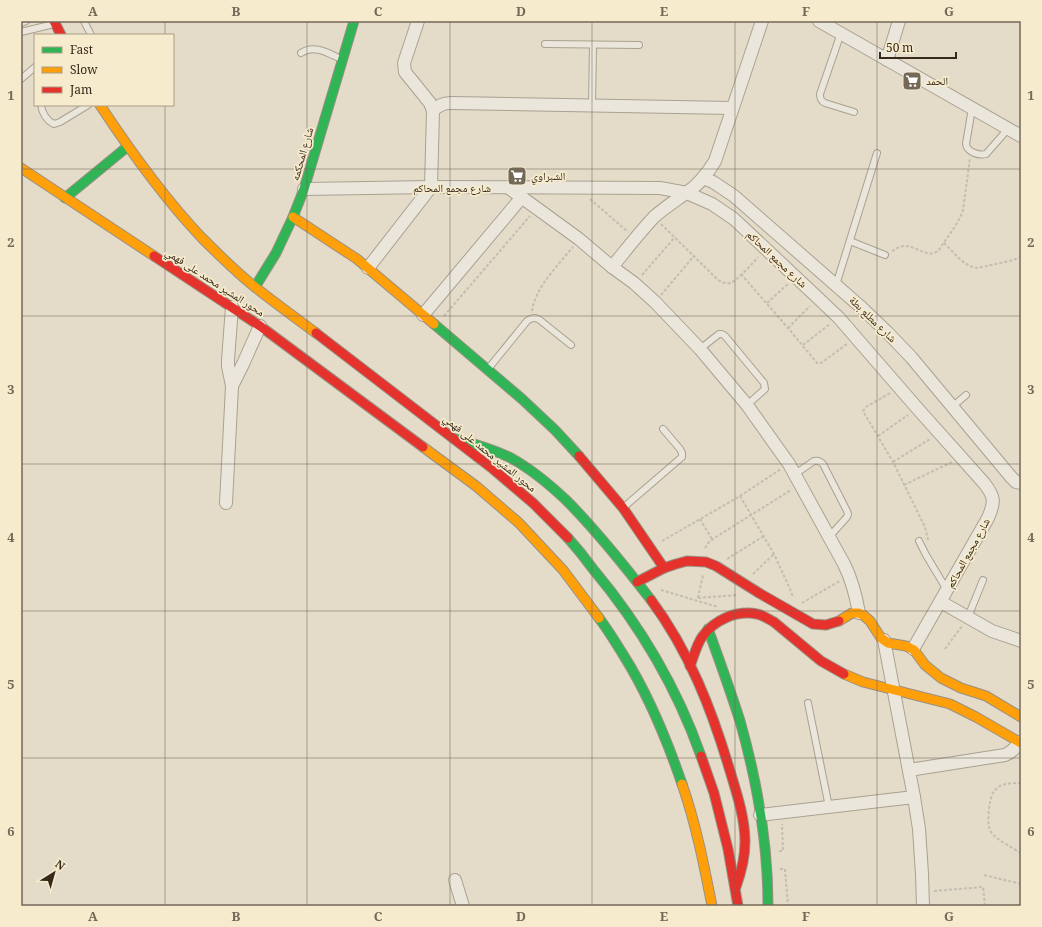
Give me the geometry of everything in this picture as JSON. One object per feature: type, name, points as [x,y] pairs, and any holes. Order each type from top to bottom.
[{"type":"street","points":[[368,268],[431,187],[432,111],[430,103],[405,72],[404,63],[418,21]]},
{"type":"street","points":[[612,267],[654,217],[703,178],[714,161],[762,21]]},
{"type":"street","points":[[819,21],[1021,136]]},
{"type":"street","points":[[887,60],[899,21]]},
{"type":"street","points":[[55,22],[61,34]]},
{"type":"street","name":"شارع المحكمه","points":[[255,287],[276,253],[304,189],[353,22]]},
{"type":"street","points":[[432,111],[444,103],[732,108]]},
{"type":"street","name":"محور المشير محمد على فهمي","points":[[101,106],[127,147],[150,178],[174,207],[216,252],[255,287],[511,482],[573,544],[604,582],[624,608],[645,641],[688,721],[707,770],[722,820],[736,887],[738,906]]},
{"type":"street","points":[[65,198],[127,147]]},
{"type":"street","name":"محور المشير محمد على فهمي","points":[[21,168],[260,326],[483,491],[528,532],[569,577],[624,655],[639,683],[679,772],[694,818],[712,906]]},
{"type":"street","name":"شارع مطلع بطة","points":[[703,178],[713,182],[734,196],[862,308],[910,357],[1011,477],[1016,482],[1021,483]]},
{"type":"street","name":"شارع مجمع المحاكم","points":[[304,189],[431,187],[660,188],[686,193],[712,204],[734,220],[818,298],[856,337],[992,493],[993,506],[988,518],[913,650]]},
{"type":"street","points":[[509,188],[579,239],[612,267],[634,283],[655,302],[700,349],[747,405],[795,474],[830,537],[850,576],[859,613]]},
{"type":"street","points":[[423,315],[522,197]]},
{"type":"street","points":[[292,217],[346,251],[368,268],[522,399],[555,430],[587,464],[623,508],[664,568]]},
{"type":"street","points":[[226,503],[232,386],[228,360],[232,307]]},
{"type":"street","points":[[232,386],[244,364],[260,326]]},
{"type":"street","points":[[454,439],[491,449],[518,461],[553,489],[591,526],[615,554],[659,611],[670,628],[681,646],[706,700],[721,742],[736,792],[744,828],[745,843],[741,873],[736,887]]},
{"type":"street","points":[[637,582],[664,568],[688,561],[703,561],[716,566],[743,583],[788,618],[811,654],[831,668],[852,678],[894,689],[953,695],[968,691],[981,694],[1021,717]]},
{"type":"street","points":[[941,602],[992,630],[1021,641]]},
{"type":"street","points":[[690,666],[697,646],[708,629],[729,616],[754,614],[766,617],[788,618],[824,625],[835,623],[850,614],[859,613],[864,615],[878,635],[884,640],[913,650],[924,664],[947,681],[953,695],[976,717],[1020,742],[1014,750],[1005,754],[909,770]]},
{"type":"street","points":[[708,629],[726,677],[752,768],[765,851],[768,906]]},
{"type":"street","points":[[884,640],[919,829],[924,906]]},
{"type":"street","points":[[760,815],[914,797]]},
{"type":"street","points":[[455,880],[463,906]]},
{"type":"lane","points":[[21,24],[26,21]]},
{"type":"lane","points":[[21,32],[55,22]]},
{"type":"lane","points":[[86,22],[91,34]]},
{"type":"lane","points":[[841,33],[820,94],[820,98],[825,103],[854,112]]},
{"type":"lane","points":[[545,44],[639,45]]},
{"type":"lane","points":[[592,106],[593,44]]},
{"type":"lane","points":[[301,53],[307,49],[317,49],[342,60]]},
{"type":"lane","points":[[21,79],[34,68]]},
{"type":"lane","points":[[41,106],[43,112],[49,121],[54,124],[86,106]]},
{"type":"lane","points":[[972,108],[966,144],[968,150],[983,155],[986,154],[1008,129]]},
{"type":"lane","points":[[836,285],[877,153]]},
{"type":"lane","points":[[850,241],[886,255]]},
{"type":"lane","points":[[487,370],[527,321],[532,318],[537,318],[571,345]]},
{"type":"lane","points":[[700,349],[719,334],[725,336],[764,383],[765,389],[747,405]]},
{"type":"lane","points":[[952,407],[966,395]]},
{"type":"lane","points":[[623,508],[682,458],[680,449],[664,429]]},
{"type":"lane","points":[[795,474],[814,461],[821,461],[848,514],[830,537]]},
{"type":"lane","points":[[919,541],[947,591]]},
{"type":"lane","points":[[968,617],[983,580]]},
{"type":"lane","points":[[808,703],[829,807]]},
{"type":"path","points":[[886,255],[897,248],[904,246],[908,246],[928,254],[936,253],[939,250],[958,221],[963,210],[971,151]]},
{"type":"path","points":[[578,188],[636,238]]},
{"type":"path","points":[[435,326],[536,208]]},
{"type":"path","points":[[654,217],[718,280],[724,283],[735,281],[766,249]]},
{"type":"path","points":[[634,283],[675,237]]},
{"type":"path","points":[[532,318],[536,295],[579,239]]},
{"type":"path","points":[[944,242],[967,265],[977,268],[1010,261],[1021,257]]},
{"type":"path","points":[[655,302],[694,256]]},
{"type":"path","points":[[741,274],[803,345],[815,362],[819,364],[821,363],[856,337]]},
{"type":"path","points":[[767,303],[796,277]]},
{"type":"path","points":[[788,328],[818,298]]},
{"type":"path","points":[[803,345],[838,318]]},
{"type":"path","points":[[899,387],[864,409],[864,414],[893,462],[925,527],[928,536],[926,555]]},
{"type":"path","points":[[878,436],[917,408]]},
{"type":"path","points":[[893,462],[940,433]]},
{"type":"path","points":[[904,485],[962,458]]},
{"type":"path","points":[[650,548],[740,496],[795,474]]},
{"type":"path","points":[[698,599],[703,561],[702,552],[712,539],[751,514],[795,474]]},
{"type":"path","points":[[740,496],[774,554],[790,589],[793,597],[788,618]]},
{"type":"path","points":[[700,519],[712,539]]},
{"type":"path","points":[[716,566],[764,536]]},
{"type":"path","points":[[743,583],[774,554]]},
{"type":"path","points":[[788,618],[850,576]]},
{"type":"path","points":[[660,590],[698,599],[718,607]]},
{"type":"path","points":[[698,599],[736,595]]},
{"type":"path","points":[[945,649],[968,617]]},
{"type":"path","points":[[1021,783],[1006,784],[996,789],[991,799],[988,821],[988,826],[992,834],[1021,853]]},
{"type":"path","points":[[765,851],[783,850],[781,812]]},
{"type":"path","points":[[767,870],[785,869],[788,906]]},
{"type":"path","points":[[984,875],[1021,884]]},
{"type":"path","points":[[923,892],[983,887],[985,906]]},
{"type":"traffic: fast","points":[[255,287],[276,253],[304,189],[354,21]]},
{"type":"traffic: fast","points":[[65,198],[127,147]]},
{"type":"traffic: fast","points":[[434,324],[522,399],[555,430],[579,456]]},
{"type":"traffic: fast","points":[[456,439],[490,449],[511,458],[526,467],[546,483],[566,500],[589,524],[651,600]]},
{"type":"traffic: fast","points":[[568,538],[610,590],[641,634],[668,681],[701,756]]},
{"type":"traffic: fast","points":[[599,618],[621,651],[642,687],[664,735],[682,784]]},
{"type":"traffic: fast","points":[[708,629],[740,721],[752,766],[764,836],[768,906]]},
{"type":"traffic: slow","points":[[101,106],[148,174],[174,207],[202,238],[248,281],[316,333]]},
{"type":"traffic: slow","points":[[21,168],[154,256]]},
{"type":"traffic: slow","points":[[293,217],[357,259],[434,324]]},
{"type":"traffic: slow","points":[[423,447],[476,486],[519,523],[563,570],[599,618]]},
{"type":"traffic: slow","points":[[839,621],[852,613],[859,613],[863,615],[870,621],[881,638],[888,643],[906,646],[914,650],[925,665],[941,678],[961,688],[986,696],[1021,717]]},
{"type":"traffic: slow","points":[[844,674],[863,682],[950,704],[1021,743]]},
{"type":"traffic: slow","points":[[682,784],[696,829],[712,906]]},
{"type":"traffic: jam","points":[[54,21],[60,34]]},
{"type":"traffic: jam","points":[[154,256],[260,326],[423,447]]},
{"type":"traffic: jam","points":[[316,333],[493,469],[533,503],[568,538]]},
{"type":"traffic: jam","points":[[579,456],[623,508],[664,568]]},
{"type":"traffic: jam","points":[[637,582],[664,568],[676,564],[687,561],[706,562],[716,566],[813,624],[826,625],[839,621]]},
{"type":"traffic: jam","points":[[651,600],[665,619],[688,660],[698,682],[723,748],[735,788],[745,833],[744,854],[740,876],[736,887]]},
{"type":"traffic: jam","points":[[690,666],[700,640],[707,631],[719,621],[734,615],[749,613],[761,615],[774,622],[821,661],[844,674]]},
{"type":"traffic: jam","points":[[701,756],[714,793],[728,849],[738,906]]},
{"type":"place","name":"الحمد","points":[[912,81]]},
{"type":"place","name":"الشبراوي","points":[[517,176]]}]
